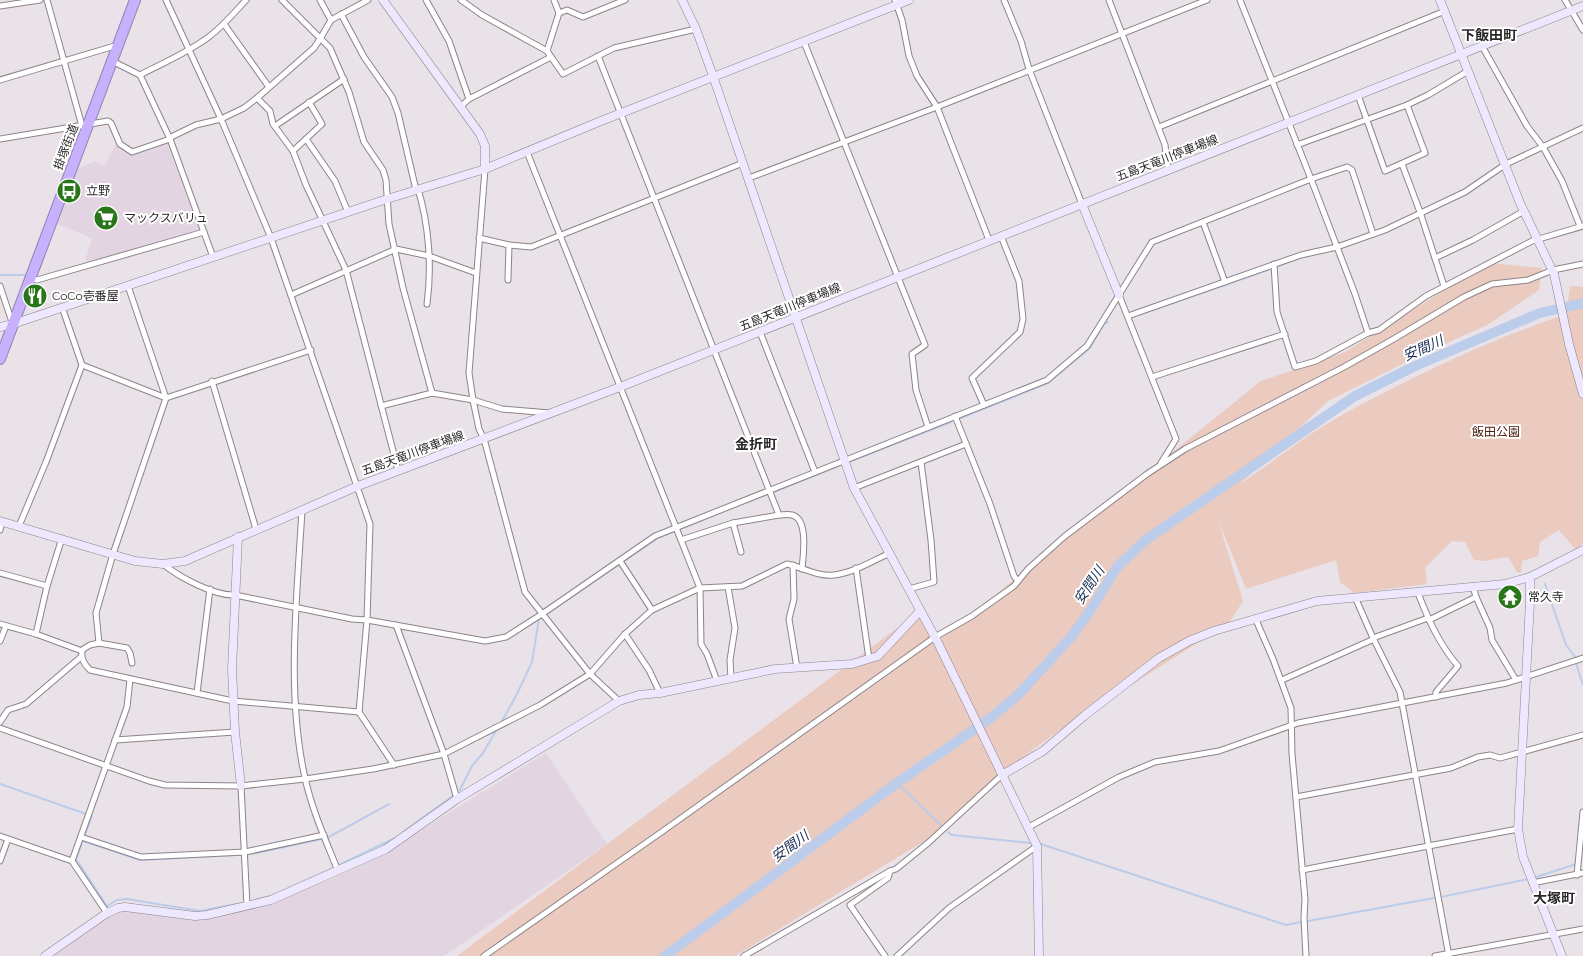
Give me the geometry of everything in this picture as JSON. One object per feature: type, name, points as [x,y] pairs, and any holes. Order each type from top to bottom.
[{"type":"highway","name":"掛塚街道","points":[[0,359],[85,126],[135,0]]},
{"type":"street","points":[[0,6],[40,0]]},
{"type":"street","points":[[48,0],[64,61],[85,126]]},
{"type":"street","points":[[166,0],[221,119],[271,238],[370,524],[367,620],[359,712],[394,765]]},
{"type":"street","points":[[140,75],[189,50],[209,36],[224,24],[246,0]]},
{"type":"street","points":[[282,0],[330,48],[344,79],[364,142],[384,175],[390,224],[403,288],[432,393]]},
{"type":"street","points":[[320,0],[331,20]]},
{"type":"street","points":[[0,139],[108,121],[111,123],[120,144],[132,152],[170,138],[196,125],[221,119],[244,108],[314,48],[331,20],[368,0]]},
{"type":"street","points":[[383,0],[480,134],[485,146],[485,169],[469,373],[479,429],[484,439],[525,592],[590,674],[619,701]]},
{"type":"street","points":[[426,0],[449,41],[469,99]]},
{"type":"street","points":[[461,0],[482,15],[547,51],[563,74],[614,48],[696,30]]},
{"type":"street","points":[[547,51],[559,13],[554,0]]},
{"type":"street","points":[[559,13],[567,10],[583,17],[625,0]]},
{"type":"street","points":[[682,0],[696,30],[749,178],[854,488],[935,637],[1037,846],[1039,956]]},
{"type":"street","points":[[0,327],[128,286],[386,198],[485,169],[713,76],[804,42],[896,2],[909,0]]},
{"type":"street","points":[[1004,0],[1021,42],[1029,70],[1176,439],[1160,465]]},
{"type":"street","points":[[1109,0],[1166,145],[1167,164],[1170,169]]},
{"type":"street","points":[[749,178],[937,107],[1207,0]]},
{"type":"street","points":[[1240,0],[1311,179],[1368,333]]},
{"type":"street","points":[[1440,0],[1524,210],[1554,272],[1569,344],[1583,394]]},
{"type":"street","points":[[1565,0],[1583,30]]},
{"type":"street","points":[[896,2],[902,20],[909,56],[917,76],[937,107],[989,240]]},
{"type":"street","name":"五島天竜川停車場線","points":[[1,521],[135,560],[163,564],[185,561],[256,529],[398,470],[620,387],[1583,6]]},
{"type":"street","points":[[1159,127],[1445,11]]},
{"type":"street","points":[[341,14],[364,57],[392,96],[398,113],[421,200],[429,256],[427,304]]},
{"type":"street","points":[[224,24],[269,87]]},
{"type":"street","points":[[804,42],[925,344],[912,354],[916,390],[928,427]]},
{"type":"street","points":[[0,80],[118,45]]},
{"type":"street","points":[[1274,264],[1277,312],[1295,368],[1316,361],[1368,333],[1378,330],[1426,296],[1538,239],[1582,226],[1562,181],[1543,147],[1527,126],[1482,46]]},
{"type":"street","points":[[598,56],[779,515]]},
{"type":"street","points":[[460,107],[469,99],[551,57]]},
{"type":"street","points":[[112,61],[140,75],[170,138],[213,257]]},
{"type":"street","points":[[1297,145],[1407,105],[1468,72]]},
{"type":"street","points":[[275,126],[344,79]]},
{"type":"street","points":[[1358,95],[1385,171],[1425,154],[1407,105]]},
{"type":"street","points":[[257,98],[270,111],[275,126],[293,151],[322,220],[346,270],[398,470]]},
{"type":"street","points":[[293,151],[322,124],[309,102]]},
{"type":"street","points":[[1128,316],[1274,264],[1301,255],[1337,247],[1373,234],[1465,192],[1506,164],[1583,128]]},
{"type":"street","points":[[306,140],[335,181],[348,212]]},
{"type":"street","points":[[527,152],[700,588],[701,644],[707,654],[717,681]]},
{"type":"street","points":[[479,238],[509,245],[532,247],[743,164]]},
{"type":"street","points":[[1402,164],[1444,286]]},
{"type":"street","points":[[163,564],[176,574],[229,596],[235,595],[352,619],[485,641],[506,637],[655,536],[1048,380],[1087,346],[1152,242],[1311,179],[1347,168],[1352,170],[1373,234]]},
{"type":"street","points":[[1434,258],[1473,240],[1524,210]]},
{"type":"street","points":[[1203,222],[1224,282]]},
{"type":"street","points":[[31,277],[37,280],[204,232]]},
{"type":"street","points":[[984,405],[972,378],[1020,332],[1023,318],[1019,281],[1001,236]]},
{"type":"street","points":[[508,280],[509,245]]},
{"type":"street","points":[[291,295],[396,248],[429,256],[476,273]]},
{"type":"street","points":[[484,956],[663,832],[935,637],[972,616],[1014,586],[1028,569],[1065,536],[1160,465],[1185,449],[1384,345],[1464,297],[1492,284],[1528,280],[1583,264]]},
{"type":"street","points":[[0,286],[13,324]]},
{"type":"street","points":[[99,643],[96,613],[113,554],[166,398],[128,286]]},
{"type":"street","points":[[19,526],[46,462],[82,365],[62,307]]},
{"type":"street","points":[[760,332],[815,472]]},
{"type":"street","points":[[1152,377],[1284,334]]},
{"type":"street","points":[[82,365],[166,398],[212,381],[311,350]]},
{"type":"street","points":[[212,381],[256,529]]},
{"type":"street","points":[[381,406],[432,393],[473,400],[502,408],[552,413]]},
{"type":"street","points":[[955,416],[990,504],[1014,576],[1018,581]]},
{"type":"street","points":[[854,488],[966,444]]},
{"type":"street","points":[[909,589],[934,582],[931,540],[921,462]]},
{"type":"street","points":[[302,510],[296,606],[297,730],[305,779],[338,871]]},
{"type":"street","points":[[681,540],[733,523],[779,515],[791,515],[796,517],[803,532],[805,549],[802,569]]},
{"type":"street","points":[[0,530],[1,521]]},
{"type":"street","points":[[733,523],[741,552]]},
{"type":"street","points":[[238,537],[232,670],[235,732],[241,786],[247,906]]},
{"type":"street","points":[[36,634],[47,586],[62,538]]},
{"type":"street","points":[[744,956],[896,869],[928,843],[1002,775],[1043,750],[1159,658],[1189,641],[1214,631],[1317,601],[1355,596],[1418,593],[1505,584],[1530,577],[1583,550]]},
{"type":"street","points":[[0,728],[165,785],[241,786],[305,779],[394,765],[444,754],[540,705],[590,674],[625,634],[652,610],[700,588],[742,586],[787,564],[833,575],[856,568],[890,553]]},
{"type":"street","points":[[620,561],[652,610]]},
{"type":"street","points":[[793,565],[794,599],[789,619],[797,668]]},
{"type":"street","points":[[856,568],[869,659]]},
{"type":"street","points":[[0,573],[47,586]]},
{"type":"street","points":[[1530,577],[1518,829],[1522,857],[1562,956]]},
{"type":"street","points":[[1473,586],[1490,628],[1492,640],[1516,680]]},
{"type":"street","points":[[728,587],[734,628],[730,660],[731,678]]},
{"type":"street","points":[[197,693],[210,589]]},
{"type":"street","points":[[1418,593],[1428,619],[1440,642],[1458,666],[1436,692],[1436,697]]},
{"type":"street","points":[[1355,596],[1373,639],[1400,692],[1403,703],[1449,955]]},
{"type":"street","points":[[1282,680],[1373,639],[1428,619],[1476,597]]},
{"type":"street","points":[[45,956],[107,913],[118,908],[125,907],[195,916],[271,900],[386,849],[457,799],[619,701],[775,669],[844,666],[869,659],[878,656],[920,611]]},
{"type":"street","points":[[1256,620],[1282,680],[1291,708],[1292,754],[1305,899],[1306,956]]},
{"type":"street","points":[[0,641],[3,625],[36,634],[81,654],[84,664],[90,670],[233,701],[359,712]]},
{"type":"street","points":[[396,625],[444,754],[457,799]]},
{"type":"street","points":[[625,634],[649,670],[660,693]]},
{"type":"street","points":[[0,722],[8,710],[26,704],[90,645],[99,643],[127,648],[132,663]]},
{"type":"street","points":[[1029,827],[1141,766],[1219,751],[1292,725],[1516,680],[1583,658]]},
{"type":"street","points":[[72,861],[127,707],[130,679]]},
{"type":"street","points":[[115,740],[235,732]]},
{"type":"street","points":[[1296,797],[1451,768],[1478,756],[1490,755],[1500,758],[1583,735]]},
{"type":"street","points":[[1532,883],[1580,874],[1583,812]]},
{"type":"street","points":[[1302,870],[1518,829]]},
{"type":"street","points":[[0,836],[72,861],[107,913]]},
{"type":"street","points":[[81,837],[141,857],[245,852],[324,836]]},
{"type":"street","points":[[0,861],[8,839]]},
{"type":"street","points":[[897,956],[949,908],[1037,846]]},
{"type":"street","points":[[885,956],[850,905],[888,878],[890,871]]},
{"type":"street","points":[[1435,956],[1449,955],[1583,928]]},
{"type":"street","points":[[904,950],[908,956]]},
{"type":"shaded area","points":[[167,143],[199,230],[131,252],[85,262],[92,238],[57,224],[78,169],[95,161],[105,166],[116,144],[122,150],[133,154]]},
{"type":"shaded area","points":[[546,753],[607,844],[444,956],[41,956],[118,908],[207,915],[325,882],[388,853],[413,835]]},
{"type":"green space","name":"飯田公園","points":[[1488,263],[1542,268],[1539,290],[1489,324],[1414,358],[1328,401],[1240,484],[1316,431],[1368,401],[1477,348],[1561,316],[1568,301],[1570,287],[1583,287],[1583,544],[1575,549],[1559,530],[1540,542],[1538,556],[1522,561],[1521,573],[1517,572],[1507,557],[1485,561],[1474,560],[1465,542],[1452,541],[1425,568],[1427,584],[1354,593],[1340,582],[1336,560],[1246,589],[1217,517],[1243,601],[1229,623],[1057,732],[992,780],[926,840],[735,956],[457,956],[920,611],[938,641],[1261,381],[1345,352]]},
{"type":"waterway","points":[[1138,315],[1268,270]]},
{"type":"waterway","points":[[0,275],[28,275]]},
{"type":"waterway","name":"安間川","points":[[665,956],[897,783],[992,717],[1020,693],[1071,637],[1092,608],[1117,567],[1147,539],[1355,396],[1415,366],[1540,313],[1583,303]]},
{"type":"waterway","points":[[961,418],[1048,383],[1090,348],[1104,324],[1108,322]]},
{"type":"waterway","points":[[851,461],[951,422]]},
{"type":"waterway","points":[[771,493],[838,466]]},
{"type":"waterway","points":[[501,723],[532,662],[539,619],[658,538],[764,495]]},
{"type":"waterway","points":[[1545,584],[1566,645],[1576,658],[1583,685]]},
{"type":"waterway","points":[[460,790],[472,766],[483,753],[497,729]]},
{"type":"waterway","points":[[897,783],[941,825]]},
{"type":"waterway","points":[[0,784],[92,816],[76,859],[107,906],[117,900],[127,899],[200,911],[241,903]]},
{"type":"waterway","points":[[403,832],[454,795]]},
{"type":"waterway","points":[[327,838],[389,804]]},
{"type":"waterway","points":[[948,832],[952,835],[1031,843]]},
{"type":"waterway","points":[[251,854],[322,839]]},
{"type":"waterway","points":[[339,865],[393,839]]},
{"type":"waterway","points":[[83,841],[140,860],[237,855]]},
{"type":"waterway","points":[[1041,844],[1286,925],[1301,922]]},
{"type":"waterway","points":[[1533,878],[1576,864]]},
{"type":"waterway","points":[[252,901],[273,895],[333,868]]},
{"type":"waterway","points":[[1441,897],[1528,879]]},
{"type":"waterway","points":[[1308,921],[1434,898]]},
{"type":"place","name":"立野","points":[[69,191]]},
{"type":"place","name":"マックスバリュ","points":[[106,218]]},
{"type":"place","name":"CoCo壱番屋","points":[[35,296]]},
{"type":"place","name":"常久寺","points":[[1510,597]]},
{"type":"district","name":"下飯田町","points":[[1489,35]]},
{"type":"district","name":"金折町","points":[[756,444]]},
{"type":"district","name":"大塚町","points":[[1554,898]]}]
